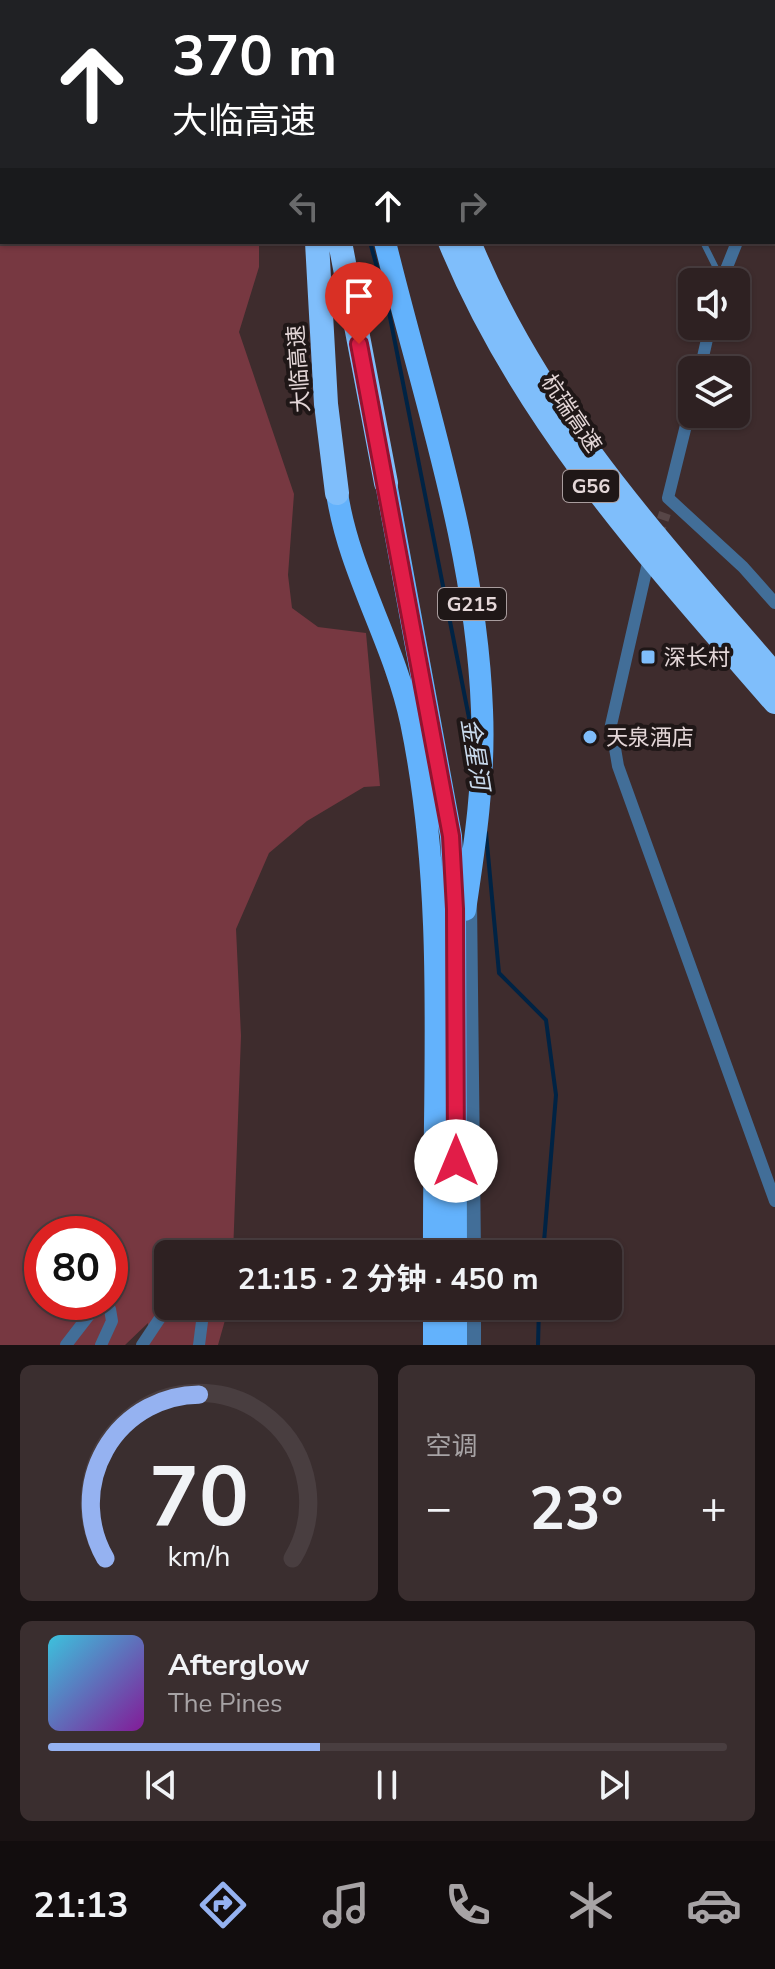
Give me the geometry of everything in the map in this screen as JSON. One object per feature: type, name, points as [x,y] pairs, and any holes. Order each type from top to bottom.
[{"type":"highway","name":"大临高速","points":[[317,244],[326,404],[337,493]]},
{"type":"highway","points":[[340,244],[451,836],[444,975]]},
{"type":"highway","name":"G215","points":[[386,244],[445,460],[471,592],[481,677],[483,739],[480,798],[469,887],[444,975],[435,1240]]},
{"type":"highway","name":"杭瑞高速","points":[[451,244],[500,348],[568,455],[775,702]]},
{"type":"highway","name":"杭瑞高速","points":[[470,244],[515,339],[564,419],[621,495],[775,675]]},
{"type":"highway","name":"G215","points":[[337,493],[347,543],[394,660],[411,723],[427,832],[433,929],[444,975],[455,1240]]},
{"type":"highway","points":[[718,609],[775,660]]},
{"type":"highway","points":[[747,669],[775,709]]},
{"type":"highway","points":[[434,1320],[434,1345]]},
{"type":"highway","points":[[456,1320],[456,1345]]},
{"type":"street","points":[[726,268],[736,244]]},
{"type":"street","points":[[665,513],[685,428]]},
{"type":"street","points":[[668,498],[743,567],[775,603]]},
{"type":"street","points":[[647,567],[611,725],[618,766],[775,1201]]},
{"type":"street","points":[[469,887],[473,975],[473,1240]]},
{"type":"street","points":[[66,1345],[93,1310],[104,1305],[110,1309],[113,1318],[101,1345]]},
{"type":"street","points":[[142,1345],[159,1320]]},
{"type":"street","points":[[199,1345],[202,1320]]},
{"type":"street","points":[[473,1320],[473,1345]]},
{"type":"lane","points":[[704,244],[715,268]]},
{"type":"shaded area","points":[[0,244],[259,244],[259,267],[239,332],[294,494],[288,575],[292,608],[318,627],[366,633],[380,786],[364,787],[307,821],[269,853],[236,929],[241,1036],[234,1240],[154,1240],[154,1320],[225,1320],[218,1345],[147,1345],[148,1323],[125,1345],[0,1345]]},
{"type":"waterway","name":"金星河","points":[[371,244],[388,307],[472,733]]},
{"type":"waterway","name":"金星河","points":[[486,833],[499,973],[546,1020],[556,1095],[544,1240]]},
{"type":"waterway","name":"金星河","points":[[538,1345],[539,1320]]},
{"type":"tunnel","points":[[657,537],[665,513]]},
{"type":"place","name":"深长村","points":[[648,657]]},
{"type":"place","name":"天泉酒店","points":[[590,737]]},
{"type":"route","points":[[359,344],[441,765],[451,836],[455,909],[456,1161]]}]
